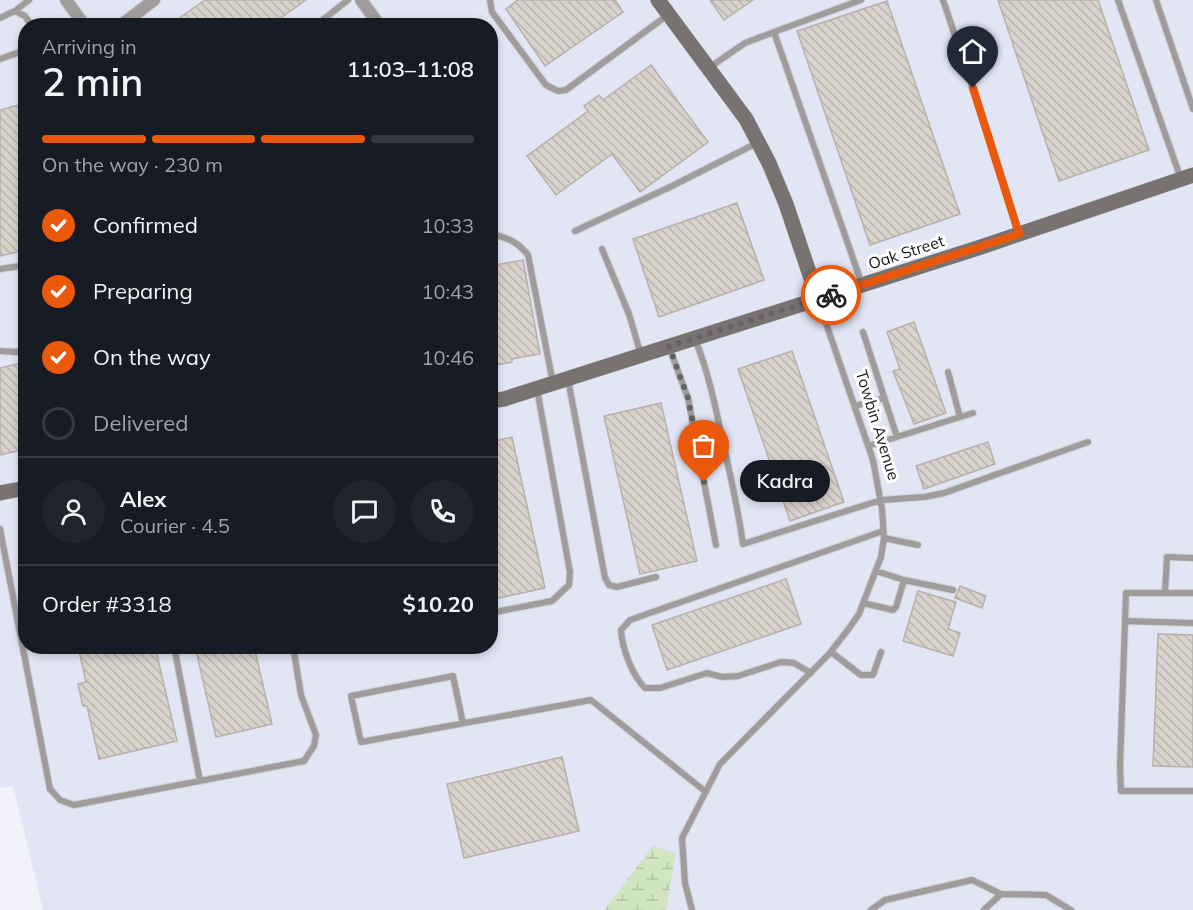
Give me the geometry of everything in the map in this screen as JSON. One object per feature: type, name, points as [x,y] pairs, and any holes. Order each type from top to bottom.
[{"type":"street","points":[[66,0],[79,18]]},
{"type":"street","points":[[130,18],[154,0]]},
{"type":"street","points":[[361,0],[374,18]]},
{"type":"street","name":"Towbin Avenue","points":[[658,0],[746,119],[786,204],[818,299]]},
{"type":"street","name":"Oak Street","points":[[498,399],[862,285],[1187,177]]},
{"type":"street","points":[[0,493],[18,490]]},
{"type":"lane","points":[[0,18],[15,11],[29,0]]},
{"type":"lane","points":[[325,18],[348,0]]},
{"type":"lane","points":[[489,0],[492,12],[496,18]]},
{"type":"lane","points":[[709,68],[745,43],[861,0]]},
{"type":"lane","points":[[943,0],[1019,234]]},
{"type":"lane","points":[[1118,0],[1187,177]]},
{"type":"lane","points":[[1156,0],[1193,109]]},
{"type":"lane","points":[[15,11],[26,18]]},
{"type":"lane","points":[[498,20],[546,85],[558,91],[566,90],[669,14]]},
{"type":"lane","points":[[774,32],[862,285]]},
{"type":"lane","points":[[0,59],[18,53]]},
{"type":"lane","points":[[575,231],[670,187],[758,142]]},
{"type":"lane","points":[[498,236],[513,240],[528,255],[553,383]]},
{"type":"lane","points":[[602,249],[642,355]]},
{"type":"lane","points":[[0,269],[18,266]]},
{"type":"lane","name":"Towbin Avenue","points":[[692,910],[685,883],[682,838],[720,764],[811,673],[847,632],[863,603],[881,557],[884,538],[880,500],[868,446],[818,299]]},
{"type":"lane","points":[[863,332],[897,437]]},
{"type":"lane","points":[[695,338],[703,359],[716,410],[738,509],[743,544],[880,500],[924,497],[944,493],[1088,442]]},
{"type":"lane","points":[[669,346],[688,398],[716,545]]},
{"type":"lane","points":[[0,351],[18,352]]},
{"type":"lane","points":[[948,372],[960,417]]},
{"type":"lane","points":[[568,378],[605,578],[609,585],[617,587],[656,577]]},
{"type":"lane","points":[[498,611],[552,601],[569,585],[570,572],[537,388]]},
{"type":"lane","points":[[855,406],[884,398]]},
{"type":"lane","points":[[868,446],[973,413]]},
{"type":"lane","points":[[0,529],[18,623]]},
{"type":"lane","points":[[811,673],[794,663],[782,662],[738,676],[722,677],[707,673],[660,688],[645,688],[639,682],[622,641],[621,630],[630,620],[883,531]]},
{"type":"lane","points":[[884,538],[918,545]]},
{"type":"lane","points":[[1165,593],[1167,557],[1193,558]]},
{"type":"lane","points":[[876,571],[904,580],[954,590]]},
{"type":"lane","points":[[863,603],[893,610],[904,580]]},
{"type":"lane","points":[[1193,593],[1126,593],[1121,790],[1193,791]]},
{"type":"lane","points":[[1125,621],[1193,623]]},
{"type":"lane","points":[[831,652],[861,675],[873,675],[881,652]]},
{"type":"lane","points":[[24,654],[50,789],[60,801],[74,805],[304,761],[314,746],[316,735],[301,695],[294,654]]},
{"type":"lane","points":[[176,654],[200,781]]},
{"type":"lane","points":[[463,723],[453,676],[351,696],[361,742],[591,700],[706,792]]},
{"type":"lane","points":[[871,910],[885,900],[972,880],[1001,894],[1046,895],[1071,910]]},
{"type":"lane","points":[[984,910],[1001,894]]},
{"type":"shaded area","points":[[0,0],[1193,0],[1193,910],[43,910],[13,786],[0,788]]},
{"type":"green space","points":[[653,846],[676,853],[666,910],[604,910]]},
{"type":"building","points":[[205,0],[306,0],[280,18],[179,18]]},
{"type":"building","points":[[518,0],[615,0],[623,12],[545,66],[506,9]]},
{"type":"building","points":[[710,0],[753,0],[724,20]]},
{"type":"building","points":[[998,0],[1098,0],[1149,150],[1059,181]]},
{"type":"building","points":[[887,1],[960,214],[870,245],[797,31]]},
{"type":"building","points":[[651,65],[708,142],[640,192],[612,154],[556,195],[527,156],[588,111],[584,106],[599,95],[603,100]]},
{"type":"building","points":[[18,105],[18,252],[0,256],[0,110]]},
{"type":"building","points":[[737,203],[764,280],[659,317],[633,239]]},
{"type":"building","points":[[523,260],[540,354],[512,359],[512,362],[498,365],[498,265]]},
{"type":"building","points":[[914,322],[946,413],[914,424],[893,371],[900,369],[887,332]]},
{"type":"building","points":[[792,351],[844,502],[790,521],[738,369]]},
{"type":"building","points":[[18,364],[18,451],[0,455],[0,368]]},
{"type":"building","points":[[661,403],[697,561],[640,574],[604,416]]},
{"type":"building","points":[[512,437],[545,588],[498,598],[498,440]]},
{"type":"building","points":[[988,442],[995,464],[924,489],[916,466]]},
{"type":"building","points":[[786,579],[801,624],[667,670],[652,625]]},
{"type":"building","points":[[960,586],[986,596],[982,608],[955,598]]},
{"type":"building","points":[[918,591],[956,602],[948,629],[960,633],[953,656],[903,641]]},
{"type":"building","points":[[1158,634],[1193,635],[1193,767],[1153,766]]},
{"type":"building","points":[[80,654],[157,654],[177,741],[99,759],[87,706],[83,706],[78,684],[86,682]]},
{"type":"building","points":[[197,654],[256,654],[272,724],[216,737]]},
{"type":"building","points":[[562,757],[579,831],[464,858],[447,784]]},
{"type":"way so far","points":[[704,482],[688,398],[669,346],[831,295]]},
{"type":"place","name":"Kadra","points":[[704,482]]},
{"type":"route","points":[[831,295],[1019,234],[973,88]]}]
